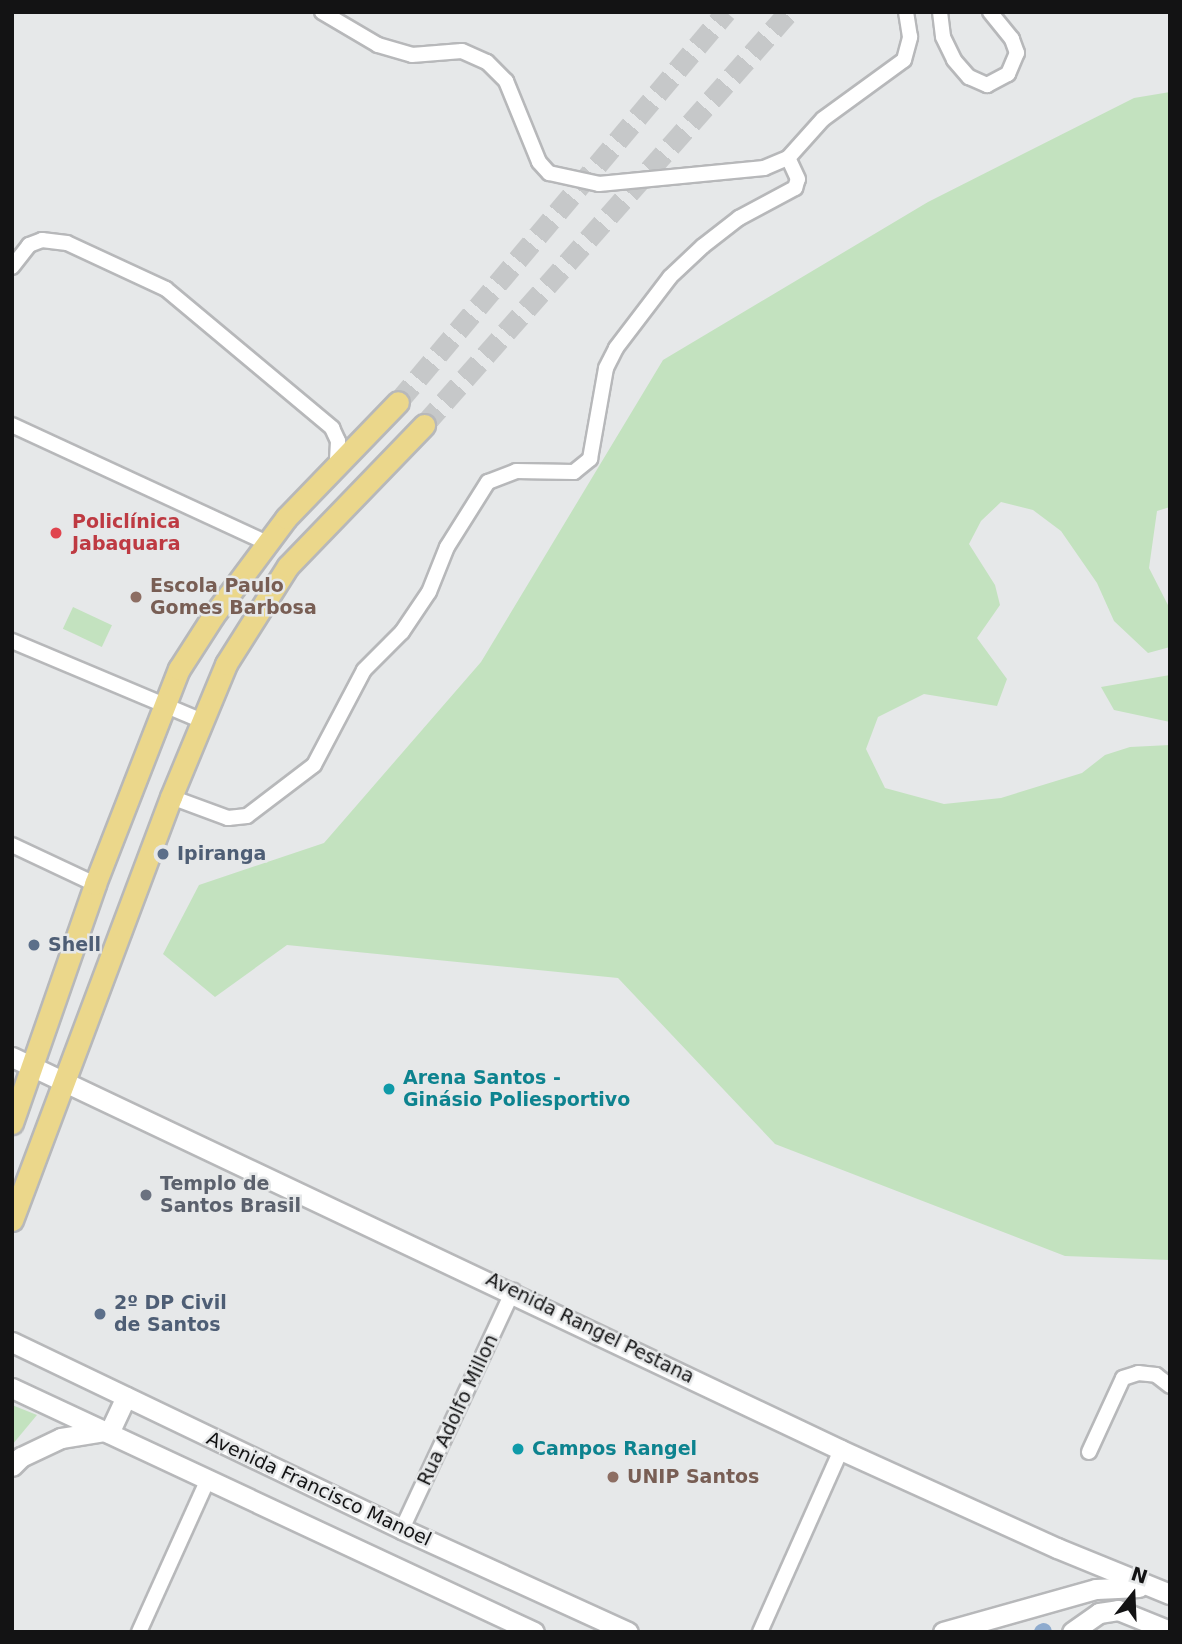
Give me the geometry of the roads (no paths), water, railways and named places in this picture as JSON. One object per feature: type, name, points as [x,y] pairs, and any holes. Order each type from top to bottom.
[{"type":"main road","points":[[12,1123],[95,884],[163,707],[203,631],[267,543],[337,463],[398,402]]},
{"type":"main road","points":[[12,1220],[67,1081],[171,797],[202,721],[254,613],[288,566],[425,425]]},
{"type":"main road","name":"Avenida Rangel Pestana","points":[[12,1057],[513,1292],[841,1450],[1057,1548],[1166,1592]]},
{"type":"main road","name":"Avenida Francisco Manoel","points":[[12,1342],[125,1400],[628,1632]]},
{"type":"main road","name":"Avenida Francisco Manoel","points":[[12,1388],[109,1429],[208,1479],[534,1632]]},
{"type":"main road","points":[[12,1466],[61,1438],[109,1429],[125,1400]]},
{"type":"main road","points":[[1057,1548],[1096,1589]]},
{"type":"main road","points":[[943,1632],[1096,1589],[1134,1586],[1166,1592]]},
{"type":"main road","points":[[1091,1623],[1096,1589]]},
{"type":"main road","points":[[1067,1597],[1091,1623],[1170,1631]]},
{"type":"street","points":[[322,12],[378,45],[401,51],[462,51],[487,62],[506,81],[539,162],[549,173],[599,184],[764,168],[788,158],[823,119],[904,60],[910,37],[906,12]]},
{"type":"street","points":[[940,12],[943,37],[954,60],[969,77],[987,85],[1008,74],[1017,53],[1012,39],[990,12]]},
{"type":"street","points":[[171,797],[228,818],[247,816],[314,765],[364,670],[402,632],[429,592],[447,547],[488,482],[516,471],[574,472],[590,459],[606,368],[616,348],[670,277],[703,246],[739,218],[795,188],[798,179],[788,158]]},
{"type":"street","points":[[12,267],[29,245],[42,240],[67,243],[166,289],[332,428],[338,441],[337,463]]},
{"type":"street","points":[[12,425],[267,543]]},
{"type":"street","points":[[12,640],[163,707],[202,721]]},
{"type":"street","points":[[12,845],[95,884]]},
{"type":"street","name":"Rua Adolfo Millon","points":[[402,1529],[513,1292]]},
{"type":"street","points":[[1088,1452],[1124,1378],[1138,1373],[1156,1375],[1170,1386]]},
{"type":"street","points":[[760,1632],[841,1450]]},
{"type":"street","points":[[139,1632],[208,1479]]},
{"type":"tunnel","points":[[398,402],[726,12]]},
{"type":"tunnel","points":[[424,425],[789,12]]},
{"type":"place","name":"Policlínica Jabaquara","points":[[56,533]]},
{"type":"place","name":"Escola Paulo Gomes Barbosa","points":[[136,597]]},
{"type":"place","name":"Ipiranga","points":[[163,854]]},
{"type":"place","name":"Shell","points":[[34,945]]},
{"type":"place","name":"Arena Santos - Ginásio Poliesportivo","points":[[389,1089]]},
{"type":"place","name":"Templo de Santos Brasil","points":[[146,1195]]},
{"type":"place","name":"2º DP Civil de Santos","points":[[100,1314]]},
{"type":"place","name":"Campos Rangel","points":[[518,1449]]},
{"type":"place","name":"UNIP Santos","points":[[613,1477]]}]
